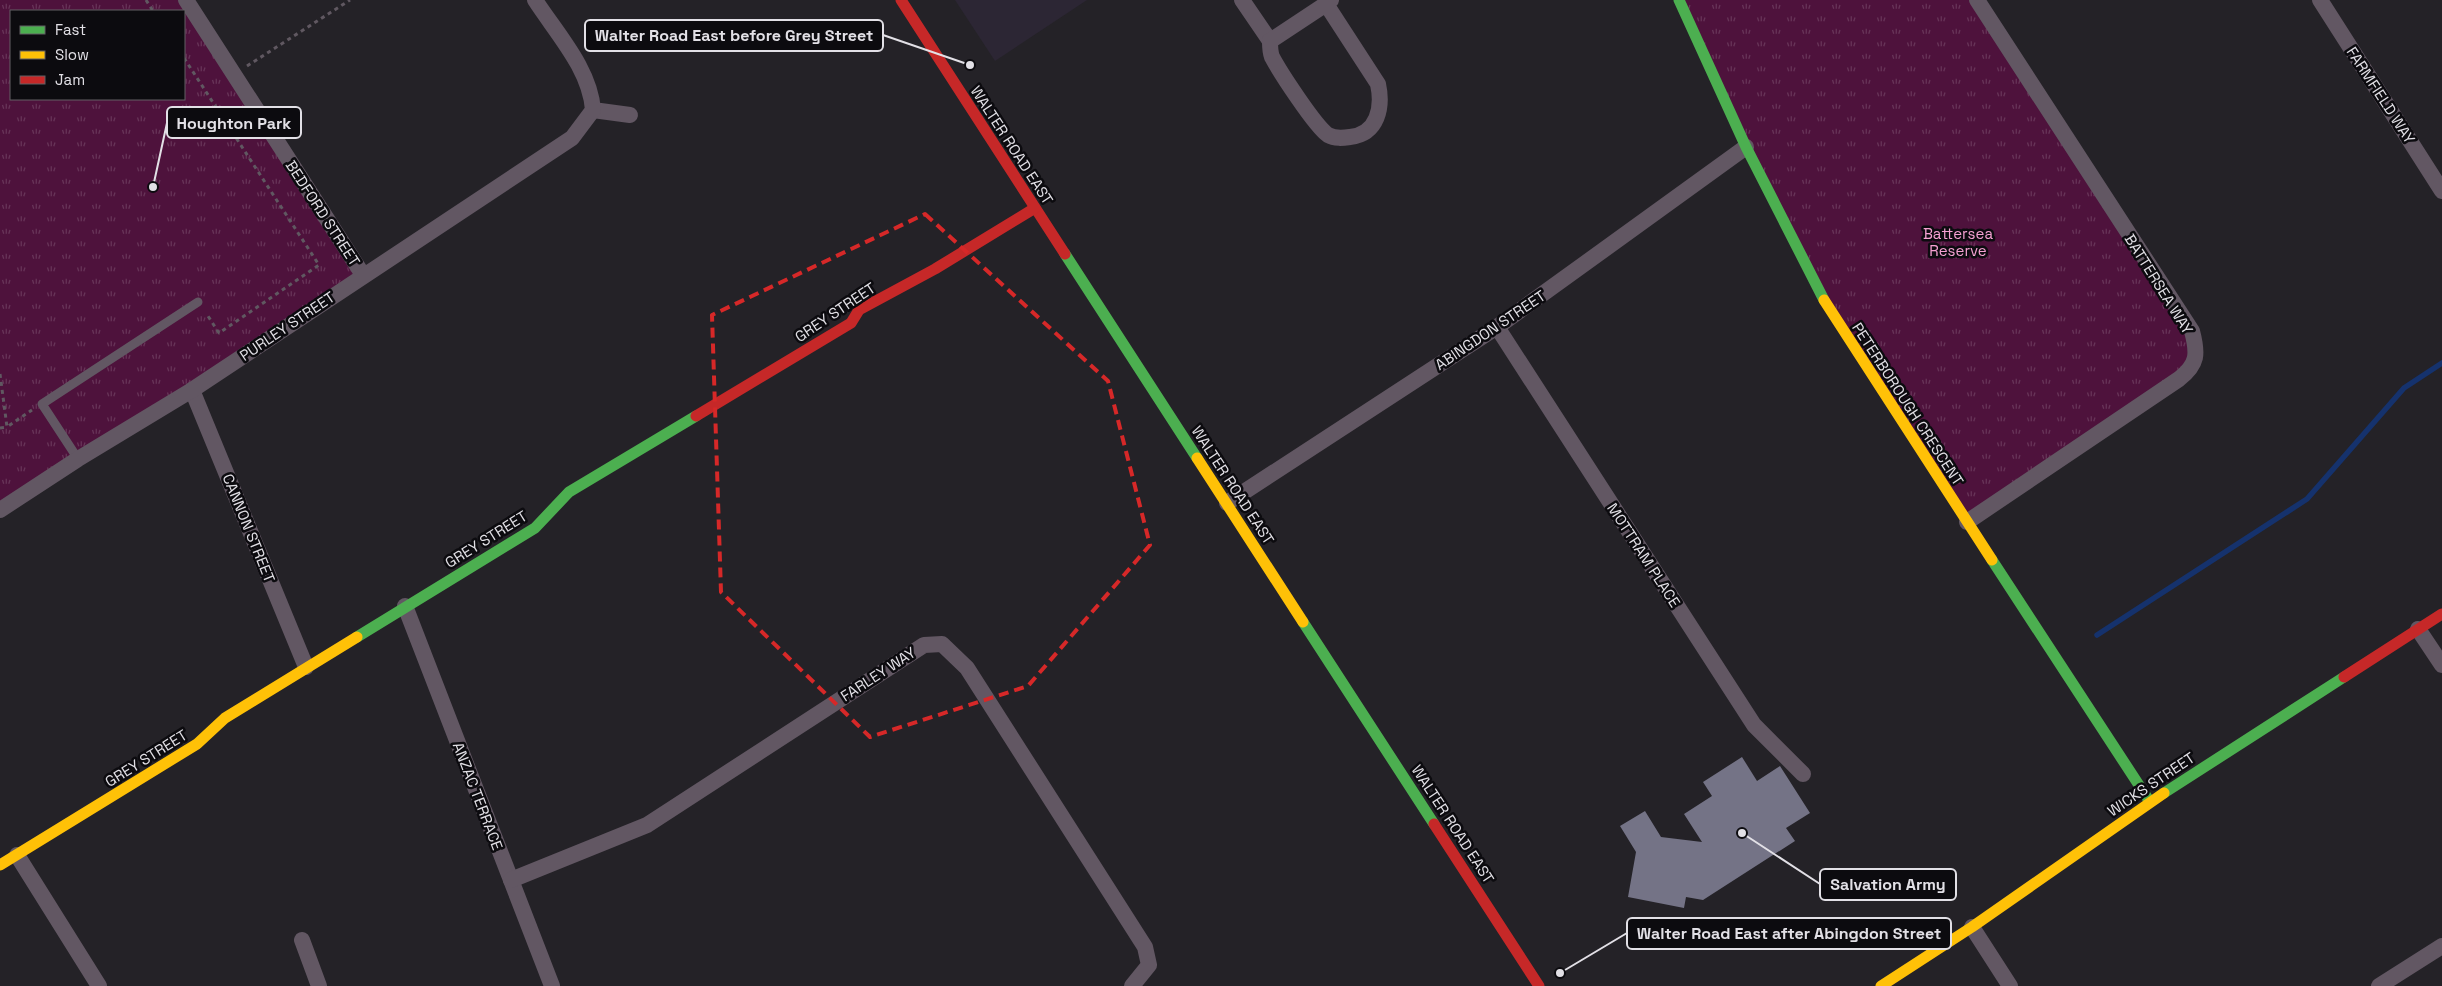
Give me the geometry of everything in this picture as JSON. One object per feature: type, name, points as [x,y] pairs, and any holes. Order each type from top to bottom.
[{"type":"street","name":"BEDFORD STREET","points":[[186,0],[363,275]]},
{"type":"street","points":[[535,0],[585,76],[592,93],[593,110],[630,114]]},
{"type":"street","name":"WALTER ROAD EAST","points":[[901,0],[1539,986]]},
{"type":"street","points":[[1242,0],[1270,42],[1272,56],[1318,127],[1330,136],[1342,138],[1355,137],[1369,131],[1377,120],[1380,108],[1381,97],[1378,84],[1329,2],[1270,42]]},
{"type":"street","name":"PETERBOROUGH CRESCENT","points":[[1679,0],[1746,147],[1830,314],[2150,802]]},
{"type":"street","name":"BATTERSEA WAY","points":[[1967,522],[2179,379],[2191,370],[2196,358],[2192,331],[1977,0]]},
{"type":"street","name":"FARMFIELD WAY","points":[[2320,0],[2442,191]]},
{"type":"street","name":"PURLEY STREET","points":[[0,510],[78,459],[192,390],[572,138],[593,110]]},
{"type":"street","name":"ABINGDON STREET","points":[[1227,503],[1497,327],[1746,147]]},
{"type":"street","name":"GREY STREET","points":[[0,866],[197,744],[225,718],[535,528],[569,492],[837,331],[851,322],[859,310],[935,269],[1035,208]]},
{"type":"street","name":"MOTTRAM PLACE","points":[[1497,327],[1754,725],[1803,774]]},
{"type":"street","name":"CANNON STREET","points":[[192,390],[306,667]]},
{"type":"street","name":"ANZAC TERRACE","points":[[405,606],[552,986]]},
{"type":"street","name":"WICKS STREET","points":[[1881,986],[1972,927],[2150,802],[2442,614]]},
{"type":"street","points":[[2418,629],[2442,665]]},
{"type":"street","name":"FARLEY WAY","points":[[511,880],[647,825],[924,645],[942,644],[967,668],[1145,946],[1149,965],[1132,986]]},
{"type":"street","points":[[17,855],[99,986]]},
{"type":"street","points":[[1972,927],[2010,986]]},
{"type":"street","points":[[302,940],[319,986]]},
{"type":"street","points":[[2379,986],[2442,946]]},
{"type":"lane","points":[[78,459],[42,404],[198,302]]},
{"type":"path","points":[[234,74],[350,0]]},
{"type":"path","points":[[185,60],[319,265],[220,333],[198,302]]},
{"type":"path","points":[[0,374],[7,427]]},
{"type":"path","points":[[0,428],[7,427],[42,404]]},
{"type":"highlighted area","points":[[925,214],[1108,381],[1150,545],[1028,686],[870,737],[721,592],[712,315]]},
{"type":"shaded area","points":[[955,0],[1087,0],[995,61]]},
{"type":"green space","points":[[0,0],[186,0],[363,275],[0,510]]},
{"type":"green space","name":"Battersea Reserve","points":[[1679,0],[1977,0],[2192,331],[2196,358],[1967,522],[1831,314]]},
{"type":"building","points":[[1742,757],[1757,781],[1780,766],[1810,813],[1786,828],[1795,841],[1703,900],[1686,897],[1684,908],[1628,897],[1636,852],[1620,826],[1645,811],[1661,837],[1702,842],[1684,814],[1712,796],[1703,782]]},
{"type":"waterway","points":[[2097,635],[2307,499],[2404,388],[2442,363]]},
{"type":"traffic: fast","points":[[1679,0],[1746,147],[1824,300]]},
{"type":"traffic: fast","points":[[1065,254],[1197,458]]},
{"type":"traffic: fast","points":[[357,637],[535,528],[569,492],[696,416]]},
{"type":"traffic: fast","points":[[1992,560],[2150,802]]},
{"type":"traffic: fast","points":[[1303,622],[1434,824]]},
{"type":"traffic: fast","points":[[2164,793],[2344,677]]},
{"type":"traffic: slow","points":[[1824,300],[1992,560]]},
{"type":"traffic: slow","points":[[1197,458],[1303,622]]},
{"type":"traffic: slow","points":[[0,865],[197,744],[225,718],[357,637]]},
{"type":"traffic: slow","points":[[1881,986],[1972,927],[2164,793]]},
{"type":"traffic: jam","points":[[901,0],[1065,254]]},
{"type":"traffic: jam","points":[[696,416],[851,323],[859,310],[935,269],[1035,208]]},
{"type":"traffic: jam","points":[[2344,677],[2442,614]]},
{"type":"traffic: jam","points":[[1434,824],[1539,986]]},
{"type":"place","name":"Walter Road East before Grey Street","points":[[970,65]]},
{"type":"place","name":"Houghton Park","points":[[153,187]]},
{"type":"place","name":"Salvation Army","points":[[1742,833]]},
{"type":"place","name":"Walter Road East after Abingdon Street","points":[[1560,973]]}]
